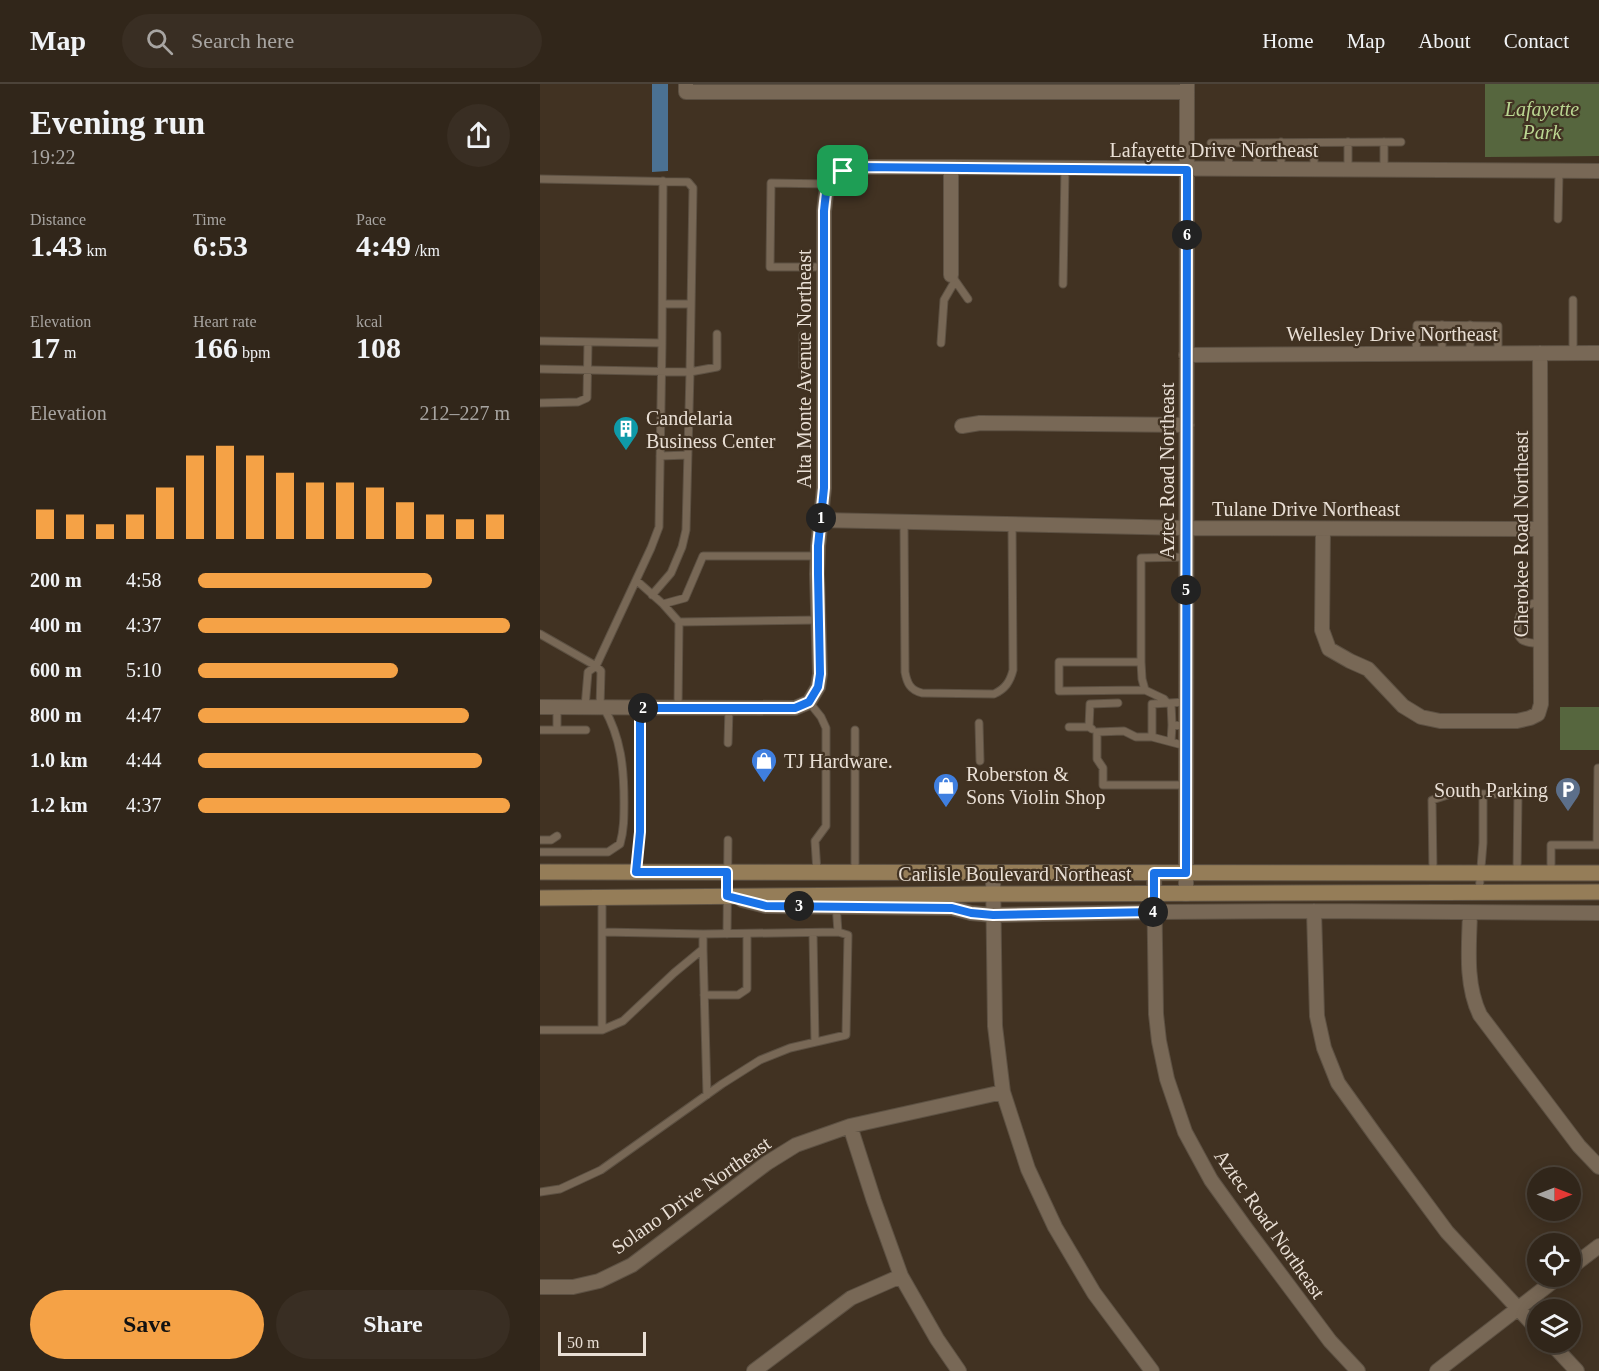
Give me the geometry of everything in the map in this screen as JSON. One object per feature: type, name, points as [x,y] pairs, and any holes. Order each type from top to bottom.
[{"type":"main road","name":"Carlisle Boulevard Northeast","points":[[540,872],[1599,873]]},
{"type":"main road","name":"Carlisle Boulevard Northeast","points":[[540,898],[727,896],[836,901],[993,894],[1599,892]]},
{"type":"street","points":[[686,84],[686,92],[1187,88]]},
{"type":"street","name":"Aztec Road Northeast","points":[[1186,894],[1187,88]]},
{"type":"street","name":"Lafayette Drive Northeast","points":[[830,181],[843,171],[859,167],[1599,171]]},
{"type":"street","points":[[951,167],[953,278]]},
{"type":"street","name":"Alta Monte Avenue Northeast","points":[[809,702],[818,687],[820,674],[818,556],[824,488],[824,211],[825,194],[830,181]]},
{"type":"street","name":"Cherokee Road Northeast","points":[[1323,529],[1322,630],[1329,649],[1368,669],[1403,706],[1421,717],[1440,721],[1517,721],[1538,714],[1541,704],[1540,353]]},
{"type":"street","name":"Wellesley Drive Northeast","points":[[1186,355],[1599,353]]},
{"type":"street","points":[[962,426],[980,423],[1187,425]]},
{"type":"street","name":"Tulane Drive Northeast","points":[[820,520],[1186,528],[1540,529]]},
{"type":"street","points":[[540,707],[795,708],[809,702]]},
{"type":"street","points":[[993,872],[995,1026],[1003,1092],[1028,1169],[1055,1227],[1094,1293],[1152,1371]]},
{"type":"street","name":"Aztec Road Northeast","points":[[1154,873],[1156,1014],[1159,1041],[1167,1079],[1185,1132],[1211,1179],[1247,1230],[1330,1341],[1358,1371]]},
{"type":"street","points":[[836,901],[952,908],[993,915],[1314,911],[1599,913]]},
{"type":"street","points":[[1314,911],[1317,1016],[1324,1047],[1338,1083],[1448,1232],[1527,1318]]},
{"type":"street","points":[[1470,913],[1469,980],[1473,1001],[1480,1015],[1579,1146],[1599,1167]]},
{"type":"street","name":"Solano Drive Northeast","points":[[540,1287],[573,1287],[599,1281],[632,1265],[767,1163],[796,1145],[850,1126],[1003,1092]]},
{"type":"street","points":[[850,1126],[901,1276],[937,1339],[959,1371]]},
{"type":"street","points":[[1581,1260],[1599,1246]]},
{"type":"street","points":[[754,1371],[851,1298],[901,1276]]},
{"type":"street","points":[[1437,1371],[1545,1287]]},
{"type":"street","points":[[1560,1353],[1577,1371]]},
{"type":"lane","points":[[1281,142],[1281,170]]},
{"type":"lane","points":[[1348,142],[1348,170]]},
{"type":"lane","points":[[1384,142],[1384,170]]},
{"type":"lane","points":[[1211,143],[1401,142]]},
{"type":"lane","points":[[1228,143],[1228,170]]},
{"type":"lane","points":[[1257,143],[1257,170]]},
{"type":"lane","points":[[1314,143],[1314,170]]},
{"type":"lane","points":[[1063,284],[1065,169]]},
{"type":"lane","points":[[1558,219],[1559,171]]},
{"type":"lane","points":[[540,179],[688,182],[693,188],[686,530],[682,548],[671,573],[652,595]]},
{"type":"lane","points":[[585,707],[588,672],[596,666],[659,527],[663,343],[663,181]]},
{"type":"lane","points":[[824,267],[770,267],[771,183],[830,181]]},
{"type":"lane","points":[[953,278],[968,299]]},
{"type":"lane","points":[[941,343],[944,300],[953,278]]},
{"type":"lane","points":[[1573,300],[1573,353]]},
{"type":"lane","points":[[663,304],[691,304]]},
{"type":"lane","points":[[1416,354],[1417,325],[1498,326],[1498,353]]},
{"type":"lane","points":[[1442,325],[1442,353]]},
{"type":"lane","points":[[1470,325],[1470,353]]},
{"type":"lane","points":[[540,369],[690,372],[717,367],[717,334]]},
{"type":"lane","points":[[803,335],[803,367]]},
{"type":"lane","points":[[540,341],[663,343]]},
{"type":"lane","points":[[540,403],[578,402],[587,398],[588,342]]},
{"type":"lane","points":[[660,456],[688,455]]},
{"type":"lane","points":[[904,521],[905,672],[911,688],[915,692],[922,693],[994,694],[1008,684],[1012,670],[1012,524]]},
{"type":"lane","points":[[663,604],[685,598],[703,556],[818,556]]},
{"type":"lane","points":[[1145,690],[1141,662],[1140,558],[1186,556]]},
{"type":"lane","points":[[636,580],[679,622],[678,708]]},
{"type":"lane","points":[[1540,601],[1523,607],[1517,629],[1520,638],[1524,641],[1541,644]]},
{"type":"lane","points":[[679,622],[819,620]]},
{"type":"lane","points":[[540,634],[601,671],[602,708],[612,722],[623,759],[624,830],[620,844],[608,852],[540,852]]},
{"type":"lane","points":[[1141,662],[1059,662],[1059,691],[1145,690],[1169,703],[1172,725],[1171,742]]},
{"type":"lane","points":[[809,702],[821,717],[825,728],[826,826],[811,841],[817,872]]},
{"type":"lane","points":[[1152,737],[1152,704],[1186,702]]},
{"type":"lane","points":[[1089,727],[1089,704],[1118,704]]},
{"type":"lane","points":[[557,706],[557,730]]},
{"type":"lane","points":[[636,872],[640,832],[640,708]]},
{"type":"lane","points":[[728,743],[729,708]]},
{"type":"lane","points":[[980,723],[980,760]]},
{"type":"lane","points":[[1172,725],[1186,726]]},
{"type":"lane","points":[[1069,727],[1089,727],[1097,732],[1124,731],[1136,737],[1152,737],[1186,746]]},
{"type":"lane","points":[[540,730],[586,730]]},
{"type":"lane","points":[[855,730],[855,872]]},
{"type":"lane","points":[[1097,732],[1097,759],[1102,768],[1104,785],[1186,785]]},
{"type":"lane","points":[[1551,873],[1551,845],[1598,845],[1598,768]]},
{"type":"lane","points":[[1433,873],[1432,800],[1451,794],[1518,794],[1517,873]]},
{"type":"lane","points":[[1479,892],[1483,843],[1483,794]]},
{"type":"lane","points":[[540,840],[551,840],[557,836]]},
{"type":"lane","points":[[727,934],[728,840]]},
{"type":"lane","points":[[602,898],[602,1030]]},
{"type":"lane","points":[[836,901],[837,932]]},
{"type":"lane","points":[[540,1192],[560,1189],[601,1170],[760,1060],[790,1048],[846,1035],[848,935],[837,932],[703,934],[602,932]]},
{"type":"lane","points":[[813,933],[815,1042]]},
{"type":"lane","points":[[703,934],[707,1095]]},
{"type":"lane","points":[[704,995],[738,995],[747,989],[747,934]]},
{"type":"lane","points":[[540,1030],[602,1030],[622,1021],[703,949]]},
{"type":"green space","name":"Lafayette Park","points":[[1485,84],[1599,84],[1599,156],[1485,157]]},
{"type":"green space","points":[[1560,707],[1599,707],[1599,750],[1560,750]]},
{"type":"water","points":[[652,84],[668,84],[668,171],[652,172]]},
{"type":"place","name":"Candelaria Business Center","points":[[626,452]]},
{"type":"place","name":"TJ Hardware.","points":[[764,784]]},
{"type":"place","name":"Roberston & Sons Violin Shop","points":[[946,809]]},
{"type":"place","name":"South Parking","points":[[1568,813]]},
{"type":"route","points":[[859,167],[1187,170],[1186,873],[1154,873],[1154,912],[993,915],[952,908],[766,906],[727,896],[727,872],[636,872],[640,832],[640,708],[795,708],[809,702],[818,687],[820,674],[818,546],[824,488],[824,211],[825,194],[831,178],[843,171],[859,167]]}]
